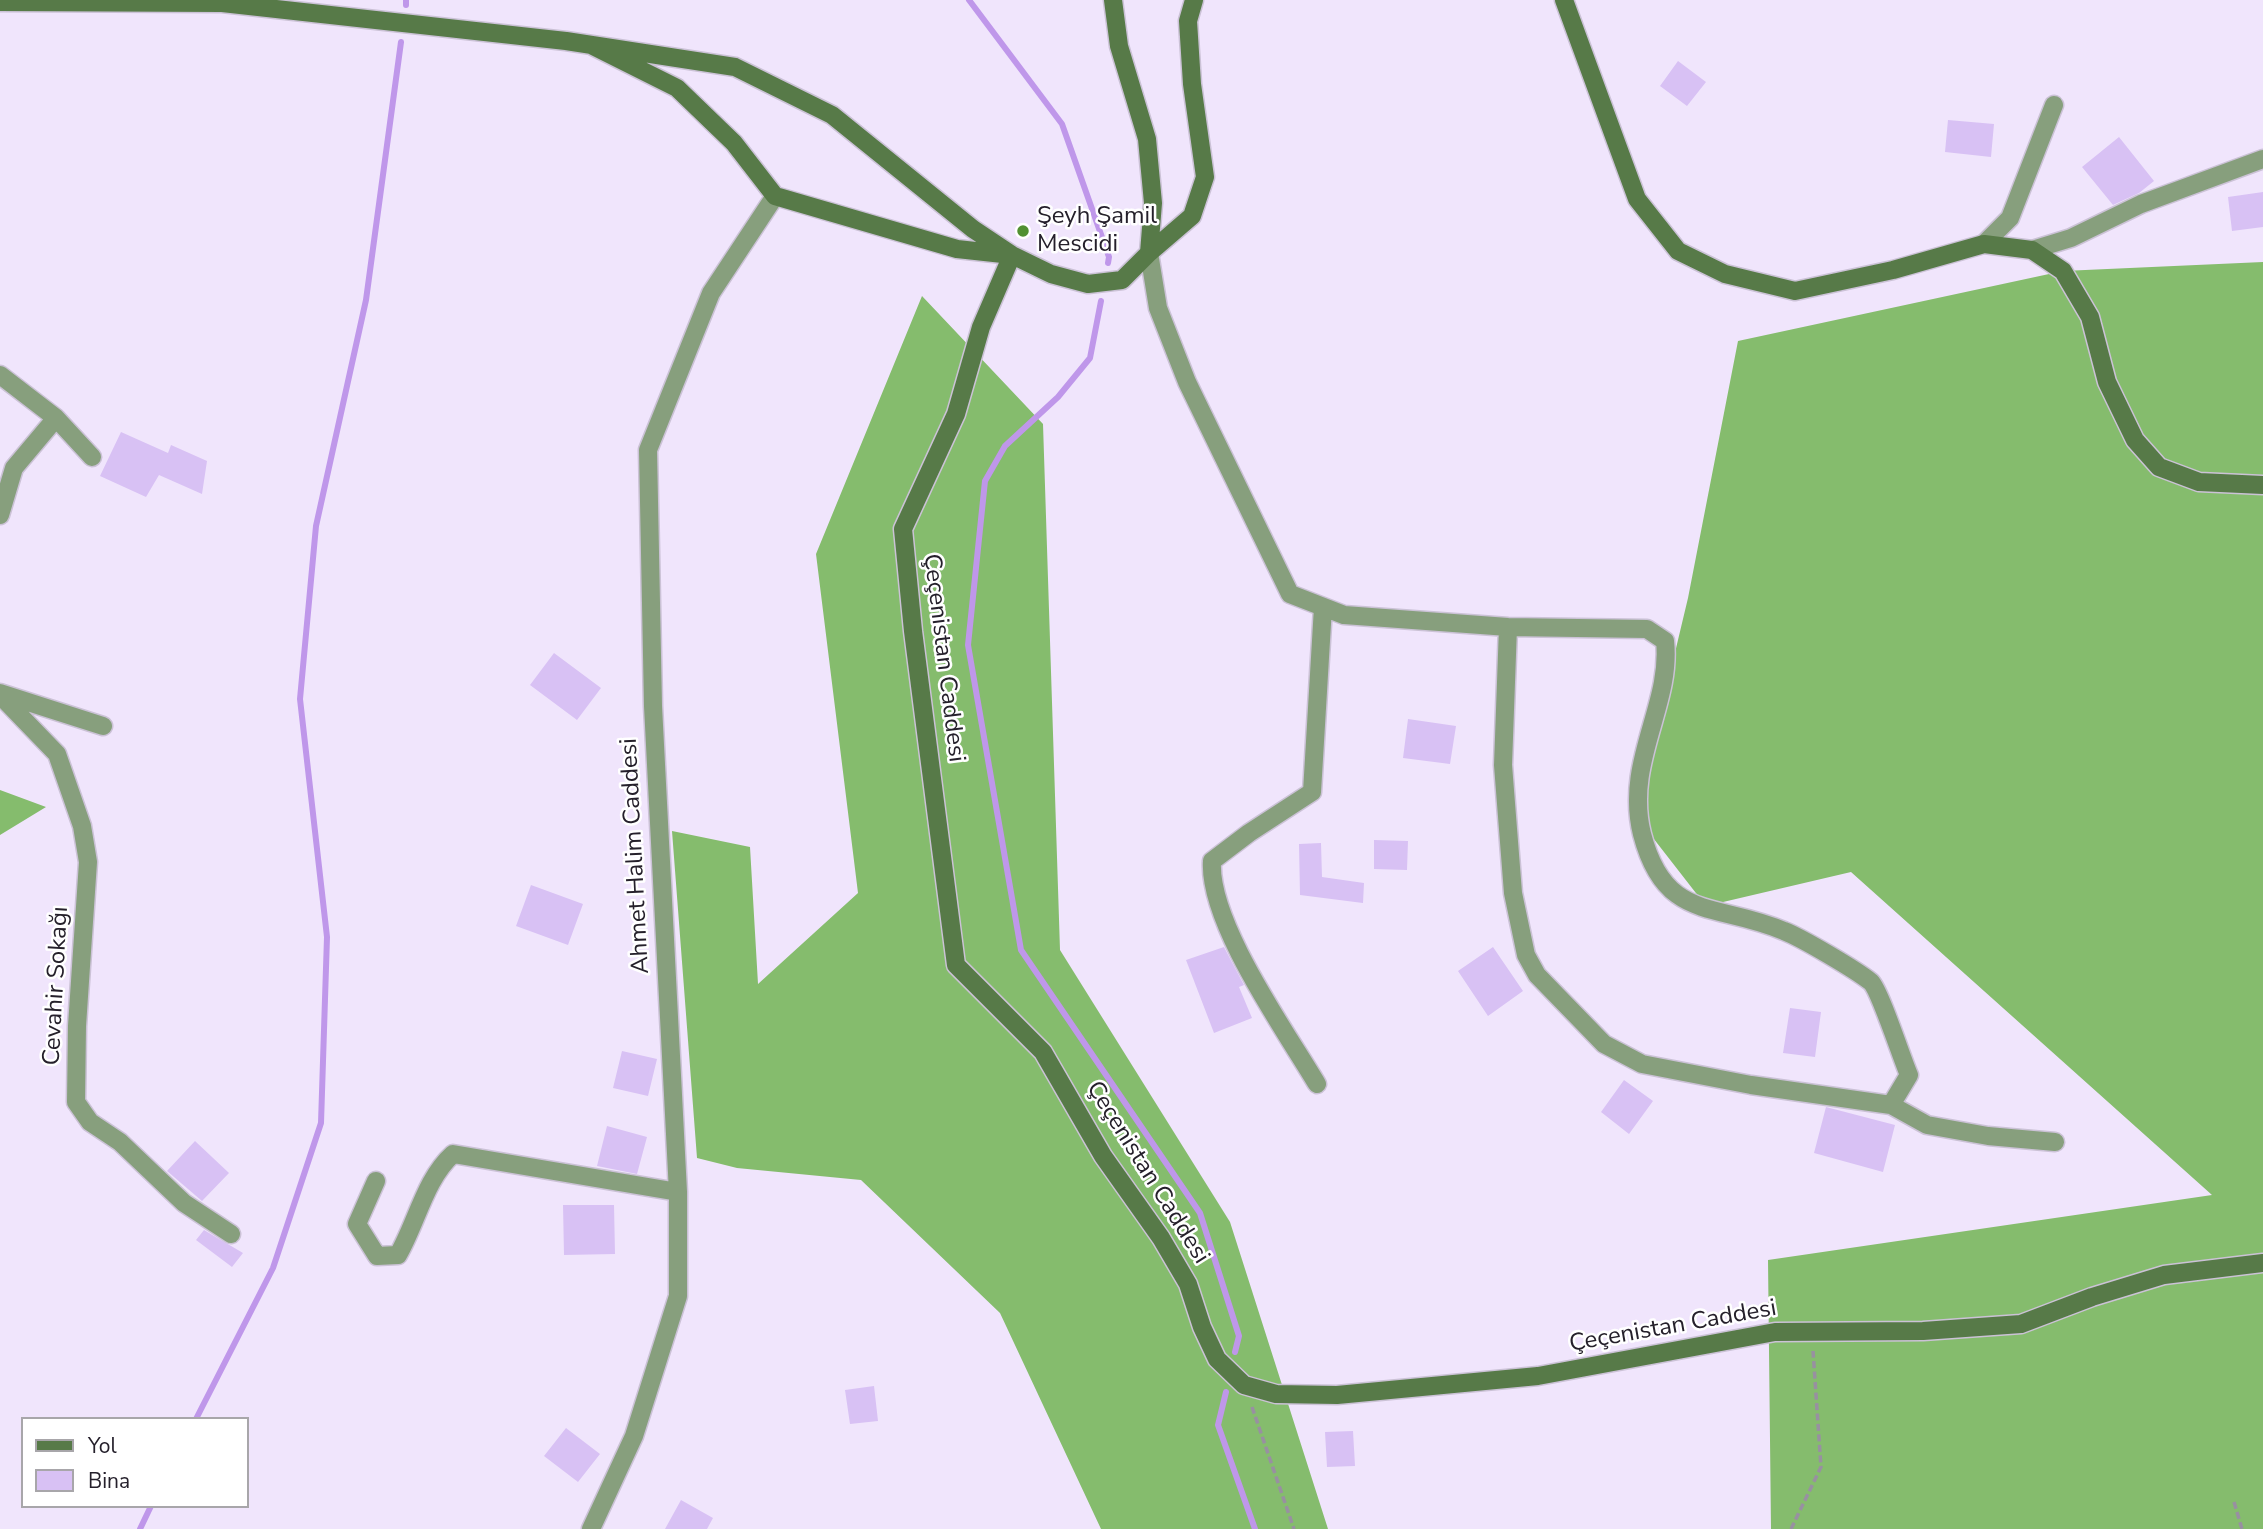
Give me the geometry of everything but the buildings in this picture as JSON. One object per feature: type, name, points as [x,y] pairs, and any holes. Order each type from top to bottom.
[{"type":"street","points":[[1113,0],[1119,46],[1147,139],[1153,203],[1149,253],[1158,308],[1187,382],[1290,594],[1344,615],[1508,627],[1647,629],[1665,641],[1667,661],[1647,736],[1637,792],[1642,831],[1652,867],[1667,886],[1692,905],[1784,931],[1873,984],[1909,1075],[1891,1105]]},
{"type":"street","points":[[0,2],[222,3],[591,45],[735,67],[832,115],[973,229],[1012,254],[1051,274],[1088,284],[1122,280],[1192,216],[1205,177],[1192,84],[1188,21],[1194,0]]},
{"type":"street","points":[[1564,0],[1637,199],[1678,251],[1725,274],[1795,291],[1893,270],[1984,244],[2032,250],[2071,238],[2141,204],[2263,159]]},
{"type":"street","points":[[591,45],[677,88],[734,143],[775,196],[957,249],[1012,254]]},
{"type":"street","points":[[1984,244],[2010,218],[2054,105]]},
{"type":"street","name":"Ahmet Halim Caddesi","points":[[591,1529],[634,1436],[678,1296],[678,1192],[653,706],[648,450],[711,293],[775,196]]},
{"type":"street","points":[[2032,250],[2063,271],[2090,317],[2106,382],[2135,440],[2159,467],[2199,482],[2263,485]]},
{"type":"street","name":"Çeçenistan Caddesi","points":[[1012,254],[981,327],[956,414],[903,529],[913,631],[956,965],[1043,1052],[1103,1156],[1161,1238],[1188,1284],[1202,1327],[1217,1359],[1244,1385],[1276,1394],[1364,1393],[1538,1376],[1775,1332],[1923,1331],[2021,1324],[2164,1275],[2263,1263]]},
{"type":"street","points":[[0,375],[56,418],[92,457]]},
{"type":"street","points":[[0,515],[14,468],[56,418]]},
{"type":"street","points":[[1317,1084],[1230,937],[1211,882],[1212,861],[1312,792],[1323,607]]},
{"type":"street","points":[[1508,627],[1503,765],[1512,880],[1527,955],[1537,975],[1604,1044],[1643,1064],[1751,1084],[1891,1105],[1927,1125],[1988,1136],[2055,1142]]},
{"type":"street","name":"Cevahir Sokağı","points":[[0,694],[103,726]]},
{"type":"street","name":"Cevahir Sokağı","points":[[0,694],[57,754],[82,827],[88,862],[77,1026],[76,1101],[90,1122],[120,1142],[184,1203],[231,1234]]},
{"type":"street","points":[[376,1181],[357,1224],[377,1256],[398,1255],[412,1231],[438,1168],[453,1154],[678,1192]]},
{"type":"path","points":[[1791,1529],[1821,1467],[1812,1331]]},
{"type":"path","points":[[1244,1385],[1294,1529]]},
{"type":"path","points":[[2234,1503],[2242,1529]]},
{"type":"green space","points":[[2263,262],[2263,1529],[1771,1529],[1768,1260],[2212,1195],[1851,872],[1706,906],[1636,816],[1688,598],[1738,341],[2063,271]]},
{"type":"green space","points":[[922,296],[1043,424],[1060,950],[1230,1222],[1328,1529],[1101,1529],[1000,1313],[861,1180],[737,1168],[697,1158],[672,831],[750,847],[758,984],[858,893],[816,554]]},
{"type":"green space","points":[[0,790],[46,807],[0,835]]},
{"type":"waterway","points":[[406,0],[406,5]]},
{"type":"waterway","points":[[969,0],[1062,124],[1109,257],[1108,263]]},
{"type":"waterway","points":[[197,1417],[273,1268],[321,1123],[327,937],[300,699],[316,526],[366,300],[401,42]]},
{"type":"waterway","points":[[1101,301],[1090,358],[1058,397],[1005,446],[985,481],[968,645],[1021,950],[1200,1213],[1239,1336],[1235,1352]]},
{"type":"waterway","points":[[1226,1392],[1218,1425],[1255,1529]]},
{"type":"waterway","points":[[140,1529],[150,1508]]},
{"type":"place","name":"Şeyh Şamil Mescidi","points":[[1023,231]]}]
